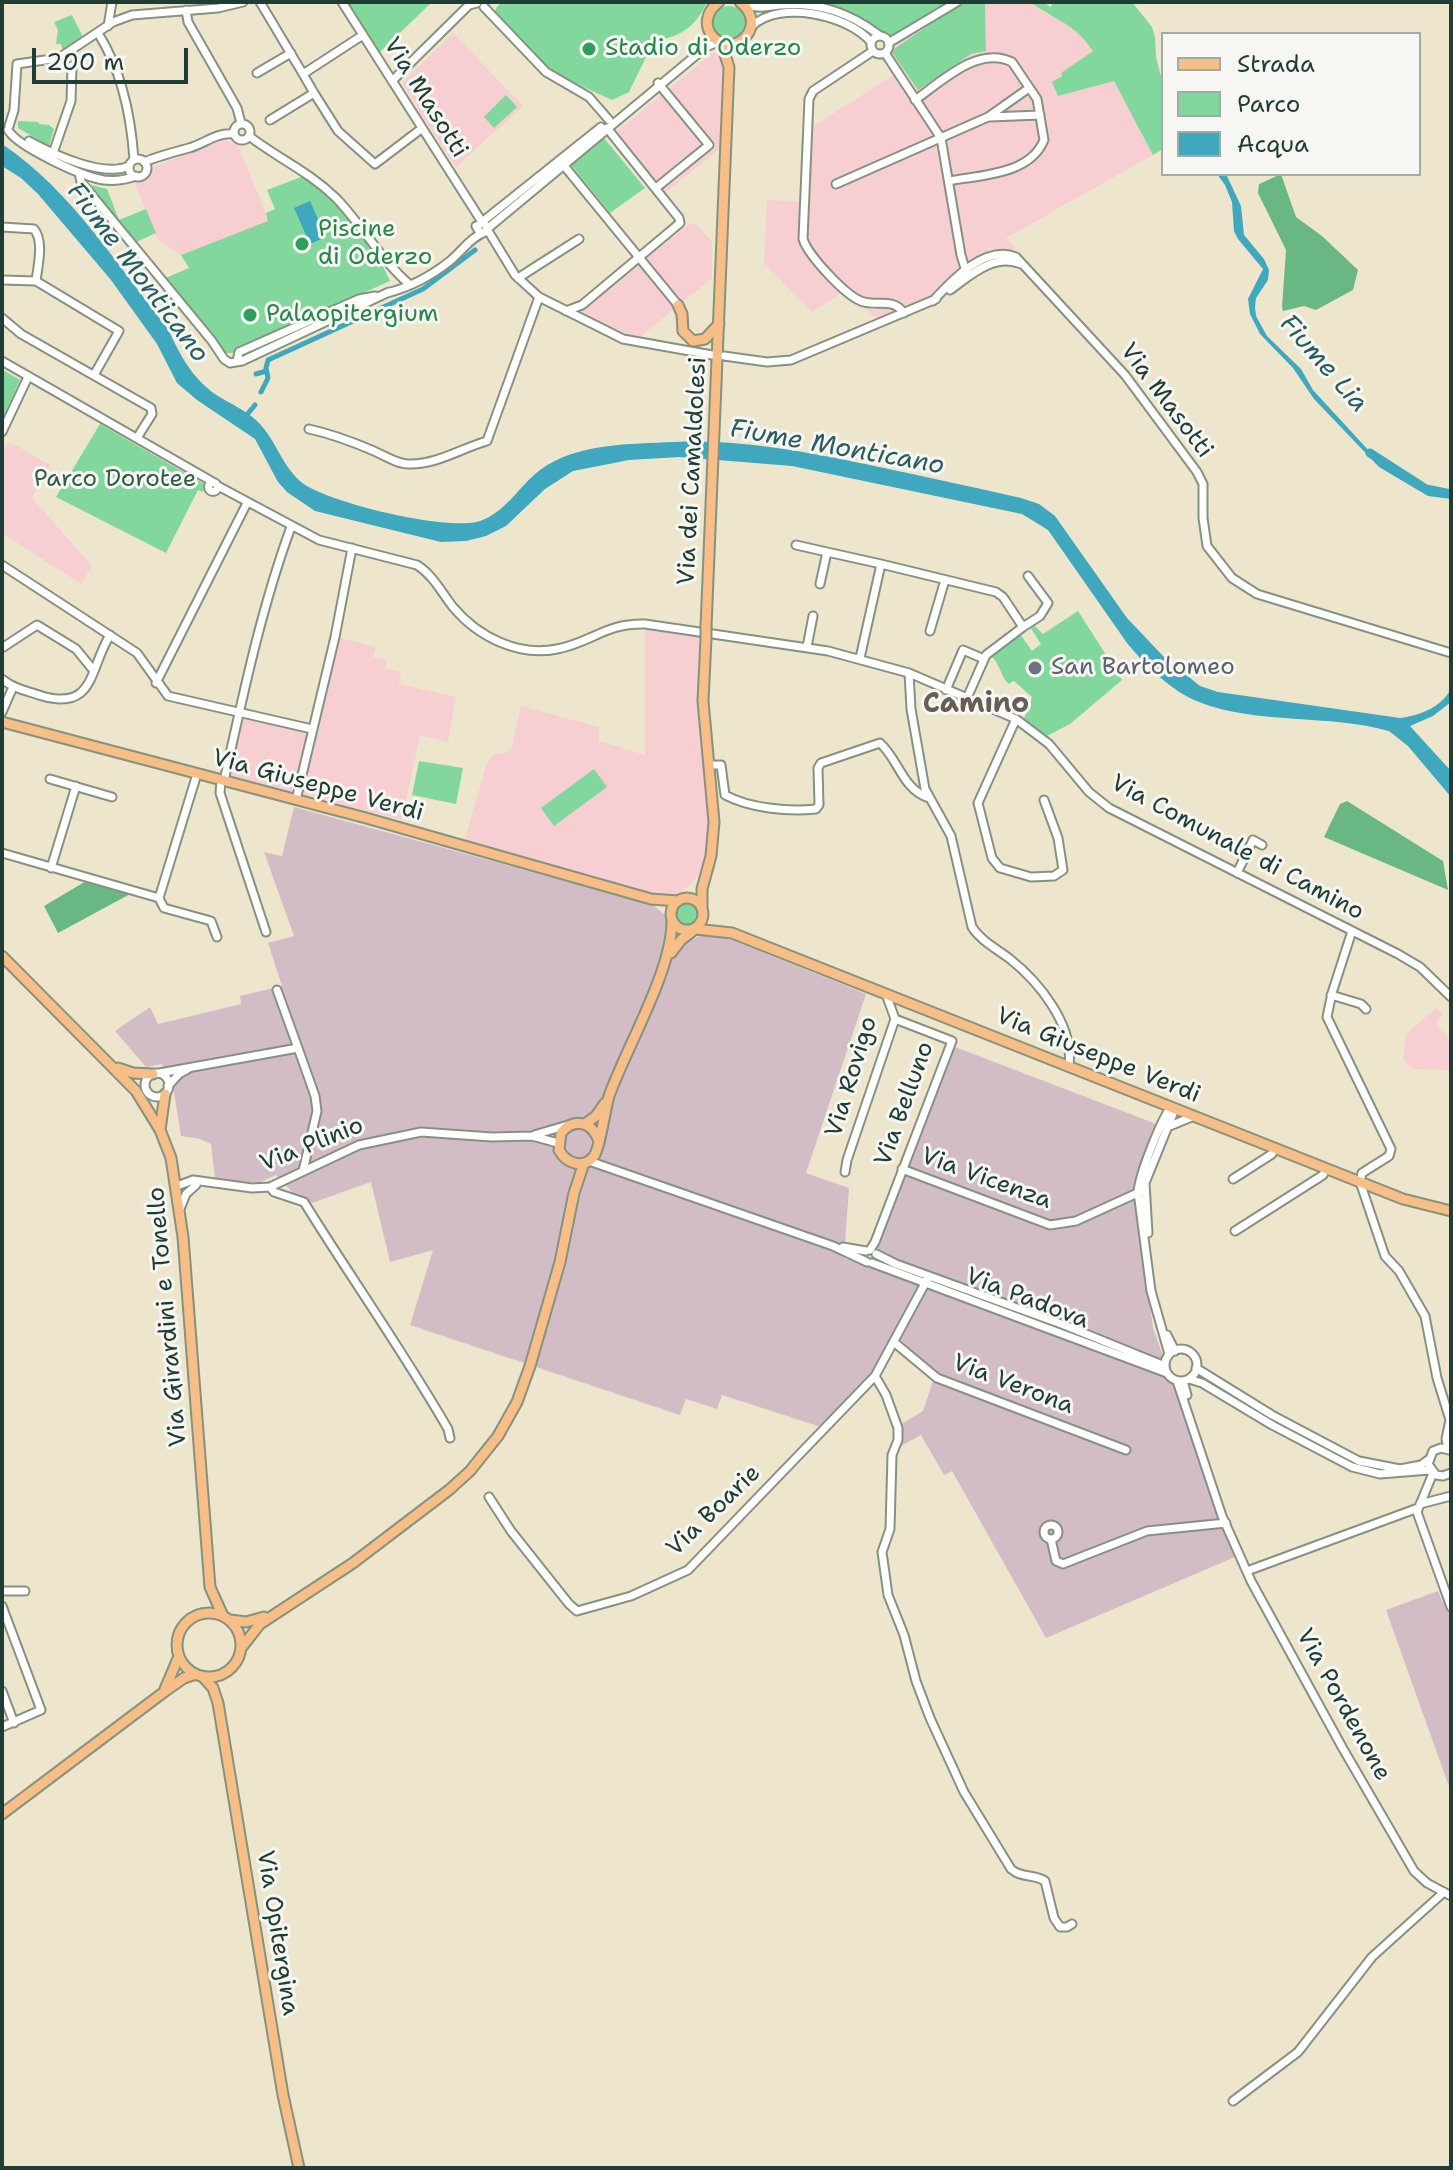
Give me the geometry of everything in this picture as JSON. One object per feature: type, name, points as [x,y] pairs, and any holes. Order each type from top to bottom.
[{"type":"main road","points":[[708,28],[710,11],[719,2]]},
{"type":"main road","points":[[742,3],[751,14],[752,26]]},
{"type":"main road","name":"Via dei Camaldolesi","points":[[729,67],[738,43],[747,37],[752,26]]},
{"type":"main road","name":"Via dei Camaldolesi","points":[[703,909],[705,875],[714,838],[703,701],[729,67],[726,53],[708,28]]},
{"type":"main road","points":[[720,43],[738,43]]},
{"type":"main road","points":[[678,305],[683,331],[693,341],[705,339],[719,324]]},
{"type":"main road","name":"Via Giuseppe Verdi","points":[[2,722],[657,900],[680,900]]},
{"type":"main road","points":[[179,1656],[189,1670],[199,1675],[210,1677],[226,1672],[234,1666],[254,1628],[353,1563],[449,1490],[470,1471],[498,1436],[517,1402],[530,1366],[560,1262],[574,1193],[586,1162],[598,1144],[609,1097],[663,966],[672,935],[672,909],[705,875]]},
{"type":"main road","name":"Via Giuseppe Verdi","points":[[624,891],[659,907],[672,920]]},
{"type":"main road","points":[[663,966],[677,945],[702,921],[703,909],[696,900],[680,900]]},
{"type":"main road","name":"Via Giuseppe Verdi","points":[[703,909],[732,933]]},
{"type":"main road","points":[[672,920],[684,930],[694,929]]},
{"type":"main road","name":"Via Giuseppe Verdi","points":[[694,929],[732,933],[1403,1199],[1451,1211]]},
{"type":"main road","name":"Via Girardini e Tonello","points":[[4,959],[111,1065],[144,1103],[160,1130],[173,1167],[180,1209],[210,1587],[206,1603],[197,1615]]},
{"type":"main road","points":[[111,1065],[128,1072],[154,1074]]},
{"type":"main road","points":[[160,1130],[167,1090]]},
{"type":"main road","points":[[585,1124],[596,1116],[609,1097]]},
{"type":"main road","points":[[574,1193],[567,1160],[559,1150],[561,1133],[569,1125],[585,1124],[591,1127],[598,1144]]},
{"type":"main road","points":[[567,1160],[586,1162]]},
{"type":"main road","name":"Via Girardini e Tonello","points":[[210,1587],[227,1618]]},
{"type":"main road","points":[[164,1692],[179,1656],[178,1636],[182,1627],[197,1615],[215,1613],[252,1621],[275,1613]]},
{"type":"main road","points":[[227,1618],[239,1632],[242,1647]]},
{"type":"main road","name":"Via Opitergina","points":[[218,1703],[219,1685],[226,1672]]},
{"type":"main road","points":[[2,1814],[164,1692],[184,1678],[199,1675]]},
{"type":"main road","name":"Via Opitergina","points":[[199,1675],[213,1688],[218,1703],[283,2095],[299,2168]]},
{"type":"street","points":[[144,162],[145,172],[104,180],[79,173],[13,136],[7,126],[14,110],[17,64],[59,58],[118,20],[139,13],[243,2]]},
{"type":"street","points":[[260,2],[338,131],[375,164],[421,129]]},
{"type":"street","name":"Via Masotti","points":[[342,2],[474,214],[480,229],[494,243],[518,278],[539,297],[634,342],[712,355]]},
{"type":"street","points":[[885,53],[890,42],[957,2]]},
{"type":"street","points":[[742,3],[762,8],[825,7],[857,19],[890,42]]},
{"type":"street","points":[[392,81],[469,5],[482,4],[546,72],[589,97],[680,223],[582,305],[566,311]]},
{"type":"street","points":[[112,7],[118,20]]},
{"type":"street","points":[[108,26],[112,7]]},
{"type":"street","points":[[186,10],[188,21],[237,108],[241,123]]},
{"type":"street","points":[[752,26],[769,13],[806,11],[843,20],[862,31],[872,46],[885,53],[941,138],[967,276],[953,288]]},
{"type":"street","points":[[79,173],[81,182],[224,359],[230,363],[242,361],[308,323],[428,277],[451,260],[480,229],[702,45],[708,28]]},
{"type":"street","points":[[98,33],[116,68],[132,133],[131,174],[136,176]]},
{"type":"street","points":[[303,74],[363,35]]},
{"type":"street","points":[[879,35],[872,46],[811,94],[807,110],[803,232],[805,244],[852,296],[861,302],[893,303],[904,313]]},
{"type":"street","points":[[658,83],[706,47],[720,43]]},
{"type":"street","points":[[257,73],[291,53]]},
{"type":"street","points":[[915,100],[967,64],[990,58],[1012,62],[1037,99],[1043,143],[1029,159],[1010,169],[949,181]]},
{"type":"street","points":[[54,157],[72,94],[72,66]]},
{"type":"street","points":[[656,188],[709,145],[658,83]]},
{"type":"street","points":[[836,184],[988,117],[1029,88]]},
{"type":"street","points":[[270,120],[314,93]]},
{"type":"street","points":[[988,117],[1040,115]]},
{"type":"street","points":[[233,134],[234,128],[241,123]]},
{"type":"street","points":[[241,123],[248,126],[249,136],[278,157],[298,166],[335,197],[409,284]]},
{"type":"street","points":[[54,157],[119,170],[131,163],[189,148],[225,133],[233,134],[240,140],[249,136]]},
{"type":"street","points":[[562,162],[678,305]]},
{"type":"street","points":[[2,227],[36,230],[39,243],[36,281]]},
{"type":"street","points":[[518,278],[579,239]]},
{"type":"street","name":"Via Masotti","points":[[933,301],[966,271],[989,256],[1002,253],[1016,257],[1125,375],[1197,472],[1203,484],[1207,546],[1232,578],[1257,594],[1451,653]]},
{"type":"street","name":"Via Masotti","points":[[724,356],[767,362],[791,360],[933,301],[990,264],[1005,260],[1021,264],[1032,273]]},
{"type":"street","points":[[2,280],[36,281],[119,331],[94,375]]},
{"type":"street","points":[[309,429],[329,433],[397,461],[412,464],[447,456],[474,443],[487,441],[539,297]]},
{"type":"street","points":[[581,319],[579,311],[582,305]]},
{"type":"street","points":[[2,318],[21,334],[151,408],[152,414],[137,438]]},
{"type":"street","name":"Via Comunale di Camino","points":[[2,361],[216,487],[291,527],[319,540],[417,565],[467,621],[494,639],[523,650],[536,652],[567,647],[610,628],[631,624],[807,647],[860,658],[909,673],[1016,719],[1049,744],[1098,800],[1420,967],[1451,997]]},
{"type":"street","points":[[2,432],[28,377]]},
{"type":"street","points":[[156,683],[247,503]]},
{"type":"street","points":[[266,932],[222,798],[222,781],[260,623],[291,527]]},
{"type":"street","points":[[796,545],[999,594],[1023,627]]},
{"type":"street","points":[[296,800],[335,637],[352,548]]},
{"type":"street","points":[[820,584],[827,552]]},
{"type":"street","points":[[860,658],[881,564]]},
{"type":"street","points":[[2,565],[137,653],[164,693],[173,698],[312,729]]},
{"type":"street","points":[[967,698],[984,659],[1040,616],[1048,603],[1028,576]]},
{"type":"street","points":[[930,631],[945,580]]},
{"type":"street","points":[[807,647],[813,616]]},
{"type":"street","points":[[2,648],[37,625],[76,649],[94,671]]},
{"type":"street","points":[[2,679],[13,687],[57,700],[69,700],[84,692],[110,635]]},
{"type":"street","points":[[946,690],[963,650],[984,659]]},
{"type":"street","points":[[909,673],[911,709],[924,784],[951,836],[972,927],[978,936],[1022,969],[1047,999],[1061,1024],[1069,1065]]},
{"type":"street","points":[[2,712],[13,687]]},
{"type":"street","points":[[1016,719],[978,803],[992,858],[1000,868],[1041,878],[1060,874],[1063,870],[1058,838],[1044,800]]},
{"type":"street","points":[[710,765],[721,765],[725,795],[735,800],[784,808],[816,809],[819,805],[818,768],[821,763],[880,743],[907,783],[919,795],[929,798]]},
{"type":"street","points":[[197,774],[159,898],[164,908],[211,921],[217,937]]},
{"type":"street","points":[[50,779],[112,797]]},
{"type":"street","points":[[51,868],[76,786]]},
{"type":"street","points":[[1237,873],[1253,840],[1262,845]]},
{"type":"street","points":[[2,853],[159,898]]},
{"type":"street","points":[[1352,931],[1327,1017],[1392,1152],[1362,1173],[1360,1182],[1385,1256],[1399,1271],[1425,1316],[1437,1378],[1450,1420],[1450,1450],[1438,1448]]},
{"type":"street","points":[[277,990],[315,1096],[317,1111],[303,1171]]},
{"type":"street","name":"Via Rovigo","points":[[845,1172],[895,1017],[886,994]]},
{"type":"street","points":[[1331,995],[1361,1004],[1366,1009]]},
{"type":"street","points":[[909,1024],[895,1017],[910,1004]]},
{"type":"street","name":"Via Belluno","points":[[872,1252],[952,1041],[909,1024],[910,1004]]},
{"type":"street","points":[[194,1066],[179,1074],[167,1090],[155,1097],[146,1092],[145,1081],[154,1074],[194,1066],[298,1048]]},
{"type":"street","points":[[154,1074],[165,1078],[167,1090]]},
{"type":"street","points":[[1154,1100],[1166,1124]]},
{"type":"street","points":[[1173,1108],[1140,1178],[1151,1291],[1172,1353],[1166,1370],[1183,1380],[1202,1383],[1272,1425],[1352,1467],[1380,1474],[1432,1472],[1447,1475]]},
{"type":"street","points":[[1166,1124],[1194,1116]]},
{"type":"street","name":"Via Plinio","points":[[177,1186],[185,1188],[197,1182],[270,1187],[359,1145],[406,1134],[435,1131],[492,1137],[532,1136],[569,1125]]},
{"type":"street","name":"Via Plinio","points":[[532,1136],[558,1143]]},
{"type":"street","points":[[598,1144],[610,1168]]},
{"type":"street","points":[[1233,1179],[1272,1154],[1275,1148]]},
{"type":"street","points":[[586,1162],[599,1162],[833,1246]]},
{"type":"street","points":[[173,1167],[182,1176],[197,1182],[186,1194],[180,1209]]},
{"type":"street","name":"Via Vicenza","points":[[902,1169],[1050,1225],[1076,1221],[1141,1191]]},
{"type":"street","points":[[1235,1231],[1323,1175],[1326,1169]]},
{"type":"street","points":[[270,1187],[274,1192],[304,1202],[336,1256],[406,1356],[448,1429],[450,1438]]},
{"type":"street","name":"Via Padova","points":[[833,1246],[872,1252],[928,1279]]},
{"type":"street","name":"Via Padova","points":[[833,1246],[869,1263],[928,1279],[1064,1325],[1166,1370]]},
{"type":"street","points":[[869,1263],[876,1260],[872,1252]]},
{"type":"street","name":"Via Boarie","points":[[489,1497],[523,1547],[574,1609],[581,1611],[618,1600],[688,1570],[875,1376],[928,1279]]},
{"type":"street","name":"Via Verona","points":[[895,1343],[937,1378],[1126,1450]]},
{"type":"street","points":[[1172,1353],[1189,1352],[1195,1358],[1196,1368]]},
{"type":"street","points":[[1196,1368],[1272,1415],[1365,1463],[1400,1469],[1421,1465],[1448,1432]]},
{"type":"street","points":[[1183,1380],[1196,1368]]},
{"type":"street","points":[[875,1376],[898,1428],[898,1440],[892,1455],[890,1529],[882,1552],[883,1566],[888,1595],[904,1635],[916,1681],[960,1784],[1011,1869],[1017,1875],[1037,1876],[1045,1881],[1054,1918],[1060,1927],[1072,1924]]},
{"type":"street","name":"Via Pordenone","points":[[1183,1380],[1226,1523],[1247,1571],[1398,1844],[1421,1878],[1448,1894],[1372,1957],[1298,2052],[1233,2101]]},
{"type":"street","points":[[1428,1460],[1432,1472],[1418,1515],[1451,1607]]},
{"type":"street","points":[[1421,1503],[1447,1475]]},
{"type":"street","points":[[1247,1571],[1421,1503],[1451,1496]]},
{"type":"street","points":[[1051,1539],[1056,1561],[1063,1564],[1147,1531],[1226,1523]]},
{"type":"street","points":[[2,1591],[25,1591]]},
{"type":"street","points":[[2,1606],[41,1710],[2,1727]]},
{"type":"street","points":[[2,1691],[14,1723]]},
{"type":"shaded area","points":[[985,2],[1030,2],[1081,33],[1093,51],[1061,73],[1059,96],[1114,80],[1153,155],[1006,238],[1016,249],[989,249],[932,297],[880,319],[873,316],[848,289],[812,312],[764,263],[767,200],[806,202],[809,129],[900,71],[891,55],[895,44],[948,11],[986,51]]},
{"type":"shaded area","points":[[453,33],[523,106],[456,167],[402,83]]},
{"type":"shaded area","points":[[714,52],[720,55],[722,62],[720,148],[665,193],[616,132]]},
{"type":"shaded area","points":[[223,139],[238,145],[269,221],[181,255],[158,240],[135,184],[151,168]]},
{"type":"shaded area","points":[[690,223],[697,225],[712,242],[712,278],[639,338],[594,320],[583,311]]},
{"type":"shaded area","points":[[10,442],[50,465],[32,498],[92,566],[81,584],[2,533],[2,453]]},
{"type":"shaded area","points":[[645,624],[701,632],[699,708],[709,836],[702,870],[689,886],[673,897],[652,897],[463,845],[487,763],[493,755],[511,751],[521,706],[599,727],[599,741],[645,755]]},
{"type":"shaded area","points":[[337,637],[376,647],[373,657],[387,660],[385,668],[401,672],[399,684],[456,697],[448,742],[420,735],[402,820],[229,775],[242,715],[314,734]]},
{"type":"shaded area","points":[[294,807],[653,905],[665,915],[670,925],[669,938],[684,943],[705,934],[732,940],[866,994],[806,1173],[849,1188],[844,1258],[875,1268],[881,1255],[878,1248],[955,1047],[1159,1125],[1134,1184],[1153,1328],[1235,1557],[1046,1638],[952,1471],[944,1475],[921,1435],[901,1446],[900,1425],[923,1411],[936,1372],[929,1369],[896,1335],[873,1375],[821,1427],[722,1395],[717,1409],[686,1399],[680,1415],[410,1325],[433,1250],[390,1262],[371,1182],[312,1203],[293,1193],[276,1175],[258,1183],[215,1179],[211,1144],[181,1136],[173,1086],[162,1064],[146,1067],[115,1031],[150,1007],[158,1024],[241,1004],[240,996],[282,986],[268,943],[294,936],[264,852],[282,856]]},
{"type":"shaded area","points":[[1436,1008],[1443,1015],[1435,1024],[1451,1040],[1451,1070],[1413,1069],[1403,1059],[1406,1034]]},
{"type":"shaded area","points":[[1438,1591],[1443,1603],[1451,1600],[1451,1792],[1386,1610]]},
{"type":"green space","points":[[347,2],[432,2],[379,53]]},
{"type":"green space","name":"Stadio di Oderzo","points":[[502,2],[707,2],[698,18],[686,29],[672,37],[654,41],[629,92],[612,100],[549,71],[495,13]]},
{"type":"green space","points":[[740,2],[957,2],[888,39],[825,7],[762,8]]},
{"type":"green space","points":[[963,2],[985,2],[986,51],[971,54],[918,90],[891,51]]},
{"type":"green space","points":[[1030,2],[1044,2],[1050,7],[1054,2],[1132,2],[1152,27],[1161,76],[1161,150],[1153,155],[1114,81],[1058,96],[1052,82],[1093,51],[1071,28]]},
{"type":"green space","points":[[729,6],[741,11],[746,23],[741,35],[729,40],[717,35],[712,23],[717,11]]},
{"type":"green space","points":[[72,15],[84,39],[63,52],[61,44],[56,44],[58,30],[54,22]]},
{"type":"green space","points":[[506,95],[517,107],[494,128],[484,117]]},
{"type":"green space","points":[[18,121],[38,122],[54,129],[49,146],[18,128]]},
{"type":"green space","points":[[604,138],[645,188],[610,213],[571,165]]},
{"type":"green space","points":[[304,176],[354,222],[390,281],[239,347],[233,353],[226,353],[163,279],[189,268],[181,255],[268,221],[266,213],[275,209],[267,190]]},
{"type":"green space","points":[[1282,176],[1296,217],[1322,236],[1358,270],[1353,290],[1316,310],[1304,306],[1283,311],[1286,250],[1258,193],[1259,184]]},
{"type":"green space","points":[[84,183],[107,189],[119,220],[146,209],[156,233],[132,244]]},
{"type":"green space","points":[[2,371],[20,380],[2,419]]},
{"type":"green space","name":"Parco Dorotee","points":[[100,424],[204,484],[203,492],[198,490],[166,553],[56,497]]},
{"type":"green space","points":[[1078,611],[1122,680],[1070,724],[1047,736],[1024,719],[1032,697],[1014,681],[1009,684],[989,655],[1020,634],[1032,651],[1041,644],[1030,627],[1033,624],[1043,634]]},
{"type":"green space","points":[[419,761],[463,768],[456,804],[412,795]]},
{"type":"green space","points":[[594,769],[607,787],[554,826],[541,808]]},
{"type":"green space","points":[[1347,801],[1443,861],[1448,890],[1324,837],[1340,804]]},
{"type":"green space","points":[[88,880],[132,893],[58,933],[44,906]]},
{"type":"green space","points":[[687,903],[696,906],[699,915],[696,924],[687,927],[678,924],[675,915],[678,906]]},
{"type":"water","points":[[2,144],[50,184],[92,230],[168,329],[194,375],[209,390],[258,422],[293,474],[313,489],[387,513],[465,523],[480,521],[497,512],[540,470],[570,455],[622,445],[700,442],[803,452],[1021,498],[1039,504],[1055,516],[1127,618],[1163,656],[1200,686],[1218,692],[1400,718],[1429,710],[1451,689],[1451,702],[1433,716],[1410,726],[1451,771],[1451,797],[1408,746],[1389,731],[1221,709],[1199,702],[1169,685],[1127,643],[1048,530],[1022,514],[792,466],[680,457],[629,460],[573,471],[545,489],[506,526],[466,541],[441,542],[315,511],[278,482],[255,439],[177,383],[157,344],[111,280],[38,194],[2,166]]},
{"type":"water","points":[[1218,176],[1227,176],[1241,206],[1244,235],[1269,270],[1268,280],[1256,298],[1255,307],[1256,316],[1267,336],[1301,369],[1313,390],[1370,452],[1418,486],[1436,494],[1451,495],[1451,499],[1428,496],[1379,467],[1314,399],[1293,368],[1260,334],[1250,314],[1248,299],[1263,269],[1234,231],[1232,202]]},
{"type":"water","points":[[310,201],[326,237],[310,244],[294,208]]},
{"type":"waterway","points":[[261,392],[268,378],[268,360],[423,289],[475,250]]},
{"type":"waterway","points":[[256,374],[266,371]]},
{"type":"waterway","points":[[245,417],[255,405]]},
{"type":"waterway","name":"Fiume Lia","points":[[1370,453],[1426,489],[1451,494]]},
{"type":"place","name":"Stadio di Oderzo","points":[[589,49]]},
{"type":"place","name":"Piscine di Oderzo","points":[[302,244]]},
{"type":"place","name":"Palaopitergium","points":[[250,315]]},
{"type":"place","name":"San Bartolomeo","points":[[1035,668]]},
{"type":"district","name":"Camino","points":[[976,705]]},
{"type":"water label","name":"Fiume Monticano","points":[[137,273]]},
{"type":"water label","name":"Fiume Monticano","points":[[837,448]]}]
